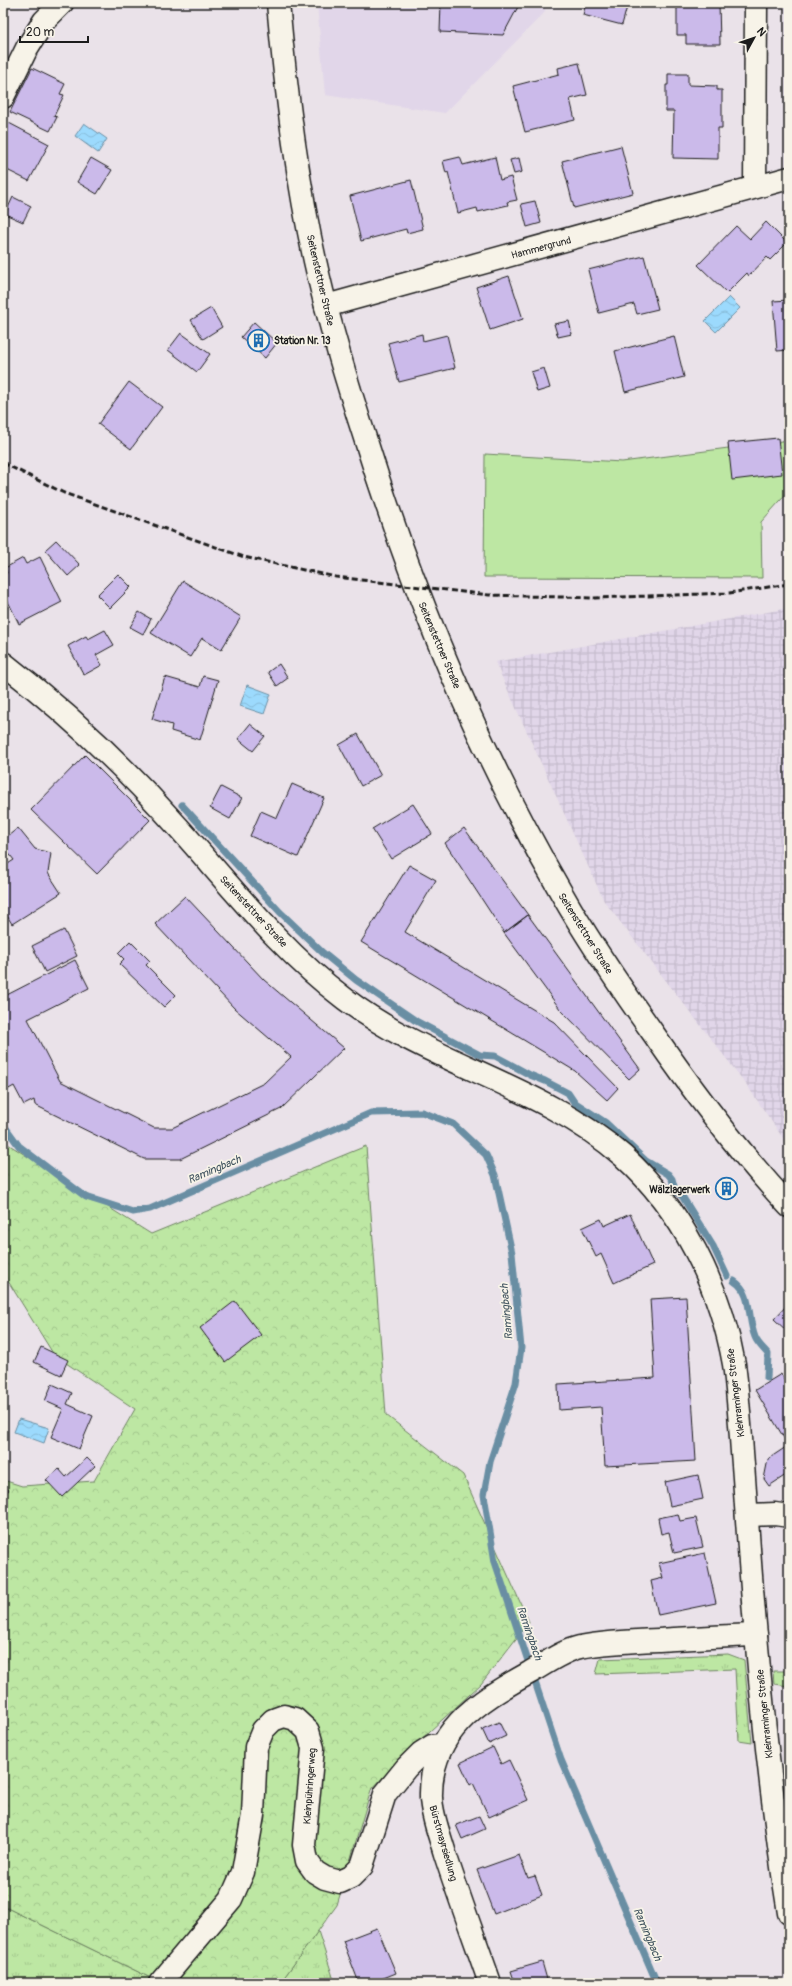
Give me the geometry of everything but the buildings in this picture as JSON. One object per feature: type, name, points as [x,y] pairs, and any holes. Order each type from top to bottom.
[{"type":"main road","points":[[3,97],[27,48],[44,21],[62,3]]},
{"type":"main road","name":"Seitenstettner Straße","points":[[278,3],[289,114],[303,198],[326,306],[383,495],[424,608],[482,743],[561,893],[614,978],[669,1059],[734,1145],[789,1206]]},
{"type":"main road","points":[[755,187],[756,3]]},
{"type":"main road","name":"Hammergrund","points":[[326,306],[789,178]]},
{"type":"main road","name":"Seitenstettner Straße","points":[[3,663],[63,710],[91,736],[139,784],[268,929],[345,999],[381,1023],[420,1046],[545,1104]]},
{"type":"main road","name":"Kleinraminger Straße","points":[[545,1104],[600,1138],[628,1161],[668,1206],[685,1231],[720,1307],[734,1367],[756,1635],[779,1854],[789,1913]]},
{"type":"main road","points":[[747,1515],[775,1514],[789,1516]]},
{"type":"main road","name":"Bürstmayrsiedlung","points":[[490,1983],[435,1822],[431,1800],[432,1774],[442,1745],[461,1720],[489,1695],[554,1658],[579,1648],[612,1642],[756,1635]]},
{"type":"main road","name":"Kleinpühringerweg","points":[[160,1983],[231,1899],[242,1872],[253,1815],[256,1747],[263,1730],[273,1720],[284,1716],[295,1719],[308,1731],[313,1748],[304,1845],[306,1861],[315,1872],[326,1878],[340,1882],[351,1877],[362,1866],[385,1794],[406,1768],[421,1753],[432,1746],[442,1745]]},
{"type":"shaded area","points":[[317,3],[545,3],[545,12],[445,113],[325,95]]},
{"type":"shaded area","points":[[789,608],[789,1147],[746,1084],[604,901],[495,662]]},
{"type":"green space","points":[[789,440],[789,491],[761,522],[762,578],[484,577],[485,454],[622,462]]},
{"type":"green space","points":[[3,1141],[151,1234],[366,1146],[386,1415],[463,1475],[529,1622],[481,1684],[405,1754],[371,1790],[337,1905],[280,1983],[161,1983],[3,1906],[3,1480],[22,1486],[94,1481],[135,1409],[54,1355],[3,1273]]},
{"type":"green space","points":[[728,1654],[744,1660],[752,1743],[739,1741],[735,1669],[596,1674],[600,1659]]},
{"type":"green space","points":[[773,1671],[789,1671],[789,1686],[774,1684]]},
{"type":"green space","points":[[3,1906],[161,1983],[3,1983]]},
{"type":"green space","points":[[318,1931],[335,1983],[280,1983]]},
{"type":"water","points":[[84,123],[107,139],[98,153],[75,136]]},
{"type":"water","points":[[729,297],[740,308],[716,332],[705,321]]},
{"type":"water","points":[[247,685],[271,694],[264,714],[240,706]]},
{"type":"water","points":[[19,1419],[49,1428],[44,1443],[14,1432]]},
{"type":"waterway","points":[[182,805],[280,912],[323,953],[356,980],[416,1021],[480,1055],[495,1056],[568,1093],[574,1102],[606,1123],[646,1161],[668,1174],[672,1179],[675,1190],[682,1196],[713,1246],[727,1276]]},
{"type":"waterway","name":"Ramingbach","points":[[3,1124],[19,1146],[86,1197],[133,1212],[150,1209],[371,1113],[422,1112],[453,1124],[486,1155],[495,1175],[512,1253],[521,1348],[516,1383],[490,1462],[484,1495],[495,1562],[561,1760],[657,1983]]},
{"type":"waterway","points":[[734,1281],[740,1286],[747,1299],[756,1339],[768,1354],[767,1378]]},
{"type":"railway","points":[[3,463],[64,493],[244,557],[336,577],[489,595],[595,598],[729,593],[789,584]]},
{"type":"place","name":"Station Nr. 13","points":[[259,340]]},
{"type":"place","name":"Wälzlagerwerk","points":[[726,1189]]}]
